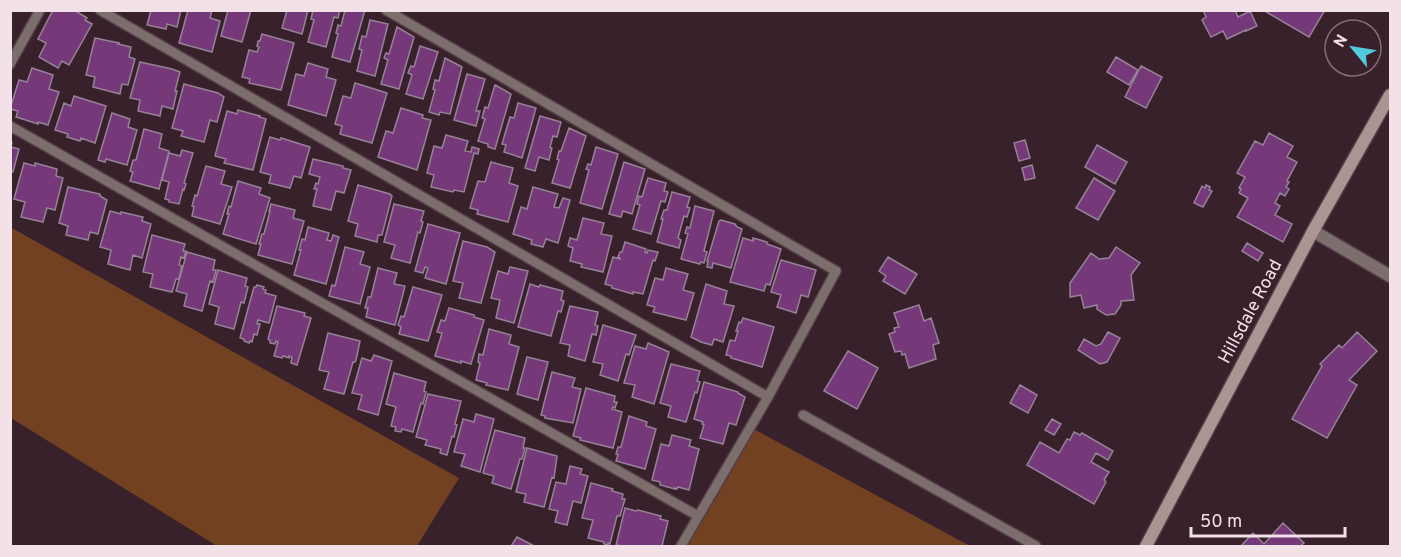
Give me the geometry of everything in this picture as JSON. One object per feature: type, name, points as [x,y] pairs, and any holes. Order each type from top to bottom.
[{"type":"main road","name":"Hillsdale Road","points":[[1146,546],[1313,231],[1390,95]]},
{"type":"street","points":[[1313,231],[1390,276]]},
{"type":"lane","points":[[10,64],[40,10]]},
{"type":"lane","points":[[100,10],[768,397]]},
{"type":"lane","points":[[386,10],[836,271],[768,397],[681,546]]},
{"type":"lane","points":[[10,126],[698,516]]},
{"type":"lane","points":[[803,415],[1036,546]]},
{"type":"shaded area","points":[[10,227],[459,478],[417,546],[217,546],[11,418]]},
{"type":"shaded area","points":[[750,427],[970,546],[682,546]]},
{"type":"building","points":[[53,10],[74,10],[92,24],[69,65],[62,61],[58,68],[39,57],[46,43],[38,39]]},
{"type":"building","points":[[151,10],[181,10],[177,27],[167,24],[166,29],[147,25]]},
{"type":"building","points":[[188,10],[212,10],[210,18],[220,21],[212,52],[179,43]]},
{"type":"building","points":[[228,10],[251,10],[242,42],[221,36]]},
{"type":"building","points":[[287,10],[308,10],[302,34],[282,28]]},
{"type":"building","points":[[313,10],[340,10],[338,18],[334,17],[326,47],[308,42],[314,20],[311,19]]},
{"type":"building","points":[[345,10],[365,10],[350,62],[332,57],[338,25],[341,26]]},
{"type":"building","points":[[1203,10],[1235,10],[1238,17],[1250,11],[1257,26],[1227,39],[1223,31],[1211,37],[1202,20],[1206,17]]},
{"type":"building","points":[[1263,10],[1325,10],[1309,37]]},
{"type":"building","points":[[370,20],[388,24],[375,76],[357,71],[362,50],[359,49],[362,36],[366,37]]},
{"type":"building","points":[[397,27],[414,37],[399,89],[381,84],[388,60],[384,58],[386,53],[389,54]]},
{"type":"building","points":[[262,34],[294,43],[281,90],[249,83],[250,79],[242,77],[249,50],[257,52],[258,41]]},
{"type":"building","points":[[95,38],[131,47],[129,57],[135,59],[128,85],[122,84],[120,94],[93,87],[95,77],[86,75]]},
{"type":"building","points":[[420,46],[438,52],[423,99],[406,94],[412,75],[408,73],[411,66],[414,67]]},
{"type":"building","points":[[1116,57],[1138,70],[1129,85],[1107,72]]},
{"type":"building","points":[[445,58],[462,67],[450,114],[440,112],[439,115],[429,112],[435,90],[433,89],[435,80],[439,81]]},
{"type":"building","points":[[140,62],[180,72],[173,109],[162,106],[160,116],[138,111],[140,100],[130,98]]},
{"type":"building","points":[[308,63],[328,69],[326,77],[336,80],[326,116],[288,105],[296,74],[304,76]]},
{"type":"building","points":[[1141,66],[1162,77],[1146,108],[1125,97]]},
{"type":"building","points":[[32,68],[53,75],[49,89],[59,92],[48,125],[16,117],[18,111],[10,109],[19,80],[27,82]]},
{"type":"building","points":[[467,74],[485,79],[476,111],[480,111],[476,126],[454,120]]},
{"type":"building","points":[[355,83],[387,93],[372,143],[340,134],[342,126],[335,124],[343,96],[351,98]]},
{"type":"building","points":[[184,84],[218,93],[224,97],[217,122],[210,120],[204,142],[181,136],[183,131],[172,128]]},
{"type":"building","points":[[495,85],[511,94],[495,149],[478,141],[485,119],[482,118],[485,107],[488,108]]},
{"type":"building","points":[[74,96],[106,106],[95,143],[81,138],[80,141],[67,137],[68,134],[55,130],[64,103],[71,106]]},
{"type":"building","points":[[518,103],[536,108],[522,158],[504,152],[506,145],[502,144],[510,117],[514,118]]},
{"type":"building","points":[[401,108],[431,120],[417,170],[378,157],[386,131],[393,133]]},
{"type":"building","points":[[238,110],[266,119],[253,170],[224,163],[226,159],[215,156],[227,111],[237,114]]},
{"type":"building","points":[[112,113],[130,119],[128,127],[137,130],[127,165],[106,159],[105,162],[98,160]]},
{"type":"building","points":[[540,116],[561,122],[557,137],[553,136],[549,160],[539,157],[535,171],[525,168]]},
{"type":"building","points":[[569,128],[586,136],[570,188],[552,183],[559,160],[557,159],[559,151],[561,151]]},
{"type":"building","points":[[144,129],[162,134],[159,148],[169,151],[159,189],[130,181],[133,172],[130,171],[133,160],[136,160]]},
{"type":"building","points":[[1269,133],[1293,146],[1287,157],[1297,162],[1287,181],[1289,182],[1286,187],[1289,189],[1285,196],[1280,193],[1275,203],[1280,206],[1275,215],[1292,224],[1283,242],[1237,217],[1248,198],[1239,193],[1245,177],[1237,173],[1255,141],[1263,145]]},
{"type":"building","points":[[446,135],[468,141],[465,151],[471,152],[472,147],[479,149],[478,154],[474,153],[464,192],[431,187],[434,175],[427,173],[434,146],[442,148]]},
{"type":"building","points":[[270,137],[310,147],[301,178],[294,176],[290,188],[269,183],[271,175],[260,172]]},
{"type":"building","points":[[1025,140],[1030,158],[1019,161],[1014,143]]},
{"type":"building","points":[[10,143],[12,143],[11,147],[19,149],[13,172],[10,171]]},
{"type":"building","points":[[1097,145],[1127,162],[1115,184],[1085,167]]},
{"type":"building","points":[[596,147],[618,154],[602,209],[580,203],[589,170],[586,169],[588,164],[591,165]]},
{"type":"building","points":[[182,150],[193,153],[179,204],[165,199],[169,182],[162,180],[169,153],[180,156]]},
{"type":"building","points":[[313,159],[351,170],[344,193],[336,191],[331,210],[313,206],[317,189],[314,189],[320,177],[309,174]]},
{"type":"building","points":[[491,162],[513,168],[509,183],[518,186],[508,222],[477,214],[478,210],[470,208],[478,181],[485,182]]},
{"type":"building","points":[[624,162],[645,169],[632,214],[623,211],[621,217],[609,214]]},
{"type":"building","points":[[24,163],[35,166],[35,163],[57,169],[56,176],[63,178],[55,210],[47,208],[43,222],[21,217],[25,202],[14,199]]},
{"type":"building","points":[[1032,165],[1035,178],[1025,180],[1022,168]]},
{"type":"building","points":[[206,166],[225,171],[221,184],[232,187],[220,224],[192,216],[195,195],[197,196]]},
{"type":"building","points":[[648,178],[666,183],[664,191],[668,192],[665,202],[661,201],[651,234],[633,229],[640,205],[637,204],[639,196],[642,197]]},
{"type":"building","points":[[1094,178],[1115,191],[1098,220],[1076,208]]},
{"type":"building","points":[[238,181],[261,188],[259,194],[270,198],[256,244],[223,234],[229,206],[231,207]]},
{"type":"building","points":[[358,185],[392,196],[382,235],[378,235],[377,242],[355,236],[358,224],[348,221]]},
{"type":"building","points":[[1206,185],[1212,191],[1203,207],[1194,203],[1202,186],[1205,188]]},
{"type":"building","points":[[68,187],[100,194],[107,200],[98,234],[90,232],[88,240],[66,235],[68,226],[59,223]]},
{"type":"building","points":[[533,187],[558,194],[554,207],[559,208],[563,198],[570,200],[558,243],[546,239],[543,247],[531,244],[532,240],[513,234],[521,207],[527,209]]},
{"type":"building","points":[[672,192],[690,197],[687,207],[690,208],[687,217],[684,216],[678,238],[681,240],[679,248],[657,242],[663,219],[661,219],[664,210],[667,210]]},
{"type":"building","points":[[271,204],[295,210],[293,218],[304,221],[292,264],[258,255]]},
{"type":"building","points":[[394,204],[424,211],[421,221],[423,222],[410,263],[391,258],[395,245],[384,242]]},
{"type":"building","points":[[695,206],[714,211],[704,251],[707,252],[704,263],[700,264],[681,259],[688,234],[685,233],[687,227],[690,228]]},
{"type":"building","points":[[110,211],[143,217],[142,221],[151,224],[142,258],[133,255],[130,270],[108,264],[111,250],[100,247]]},
{"type":"building","points":[[583,218],[604,223],[601,234],[612,236],[603,272],[581,267],[582,264],[570,261],[573,248],[568,246],[570,238],[577,240]]},
{"type":"building","points":[[721,220],[735,224],[742,229],[731,268],[713,263],[712,268],[707,267],[707,261]]},
{"type":"building","points":[[428,224],[460,233],[446,284],[425,278],[428,268],[425,267],[423,273],[415,271]]},
{"type":"building","points":[[308,227],[329,233],[327,240],[331,241],[333,235],[339,237],[326,284],[294,275],[302,239],[305,240]]},
{"type":"building","points":[[152,235],[185,244],[184,258],[181,257],[179,265],[182,266],[179,279],[176,279],[172,292],[150,287],[153,274],[143,272]]},
{"type":"building","points":[[743,238],[767,242],[781,249],[770,285],[766,284],[764,291],[730,282]]},
{"type":"building","points":[[463,241],[487,247],[495,252],[481,303],[459,298],[463,283],[453,281]]},
{"type":"building","points":[[625,242],[646,249],[647,253],[648,250],[658,252],[655,261],[653,260],[643,294],[633,292],[633,294],[605,284],[613,257],[620,259],[618,257]]},
{"type":"building","points":[[1247,243],[1263,253],[1258,261],[1242,251]]},
{"type":"building","points":[[345,247],[364,252],[360,264],[370,267],[360,304],[329,296],[332,285],[335,286]]},
{"type":"building","points":[[1116,247],[1140,263],[1131,275],[1134,300],[1121,301],[1115,314],[1106,315],[1097,309],[1097,305],[1084,308],[1081,295],[1070,297],[1070,283],[1091,253],[1099,259],[1109,258]]},
{"type":"building","points":[[187,252],[215,260],[213,270],[216,270],[213,282],[210,281],[202,311],[184,306],[187,294],[176,291]]},
{"type":"building","points":[[888,257],[917,274],[905,294],[883,281],[886,276],[879,271]]},
{"type":"building","points":[[781,260],[816,270],[808,297],[801,295],[796,313],[777,307],[781,295],[771,292]]},
{"type":"building","points":[[510,267],[528,271],[514,323],[496,318],[500,300],[491,298],[498,271],[508,274]]},
{"type":"building","points":[[378,268],[397,273],[394,284],[405,286],[395,325],[366,317],[368,308],[365,308],[368,297],[371,297]]},
{"type":"building","points":[[666,268],[688,274],[683,290],[694,293],[686,320],[653,312],[655,307],[647,305],[655,278],[663,280]]},
{"type":"building","points":[[218,270],[247,278],[245,286],[248,287],[244,303],[241,302],[234,329],[215,324],[219,307],[209,304]]},
{"type":"building","points":[[530,284],[563,291],[561,300],[564,301],[561,312],[558,311],[551,336],[518,327]]},
{"type":"building","points":[[706,284],[727,291],[724,304],[734,306],[723,342],[714,339],[712,345],[691,337]]},
{"type":"building","points":[[257,285],[264,287],[265,293],[276,296],[269,323],[258,320],[257,324],[260,324],[257,335],[254,334],[252,342],[249,343],[240,338],[254,287]]},
{"type":"building","points":[[413,287],[442,295],[428,341],[399,334],[401,327],[398,325],[401,316],[404,317]]},
{"type":"building","points":[[919,305],[924,321],[931,318],[939,343],[933,345],[936,359],[909,368],[905,354],[902,355],[901,351],[895,352],[889,334],[895,332],[894,328],[899,327],[894,313]]},
{"type":"building","points":[[277,306],[305,313],[304,316],[311,318],[297,365],[291,363],[292,357],[274,356],[278,342],[270,343],[268,339]]},
{"type":"building","points":[[570,306],[598,312],[595,325],[598,326],[596,335],[592,334],[585,361],[568,356],[570,345],[560,343]]},
{"type":"building","points":[[449,308],[484,320],[471,364],[435,356],[442,333],[437,332],[441,320],[445,321]]},
{"type":"building","points":[[743,318],[774,327],[762,367],[726,355],[730,340],[735,341],[739,322],[741,323]]},
{"type":"building","points":[[603,325],[636,335],[629,355],[626,354],[618,381],[600,375],[603,364],[593,362]]},
{"type":"building","points":[[489,329],[511,335],[509,344],[519,347],[508,390],[476,380],[480,363],[478,362],[479,354],[483,355]]},
{"type":"building","points":[[1108,332],[1120,338],[1107,362],[1100,364],[1078,350],[1084,339],[1096,346],[1101,344]]},
{"type":"building","points":[[1357,332],[1377,351],[1349,380],[1357,385],[1327,438],[1292,419],[1322,366],[1320,364],[1339,345],[1342,348]]},
{"type":"building","points":[[328,333],[360,341],[344,394],[324,389],[329,372],[319,370]]},
{"type":"building","points":[[648,343],[669,352],[654,404],[632,397],[635,385],[624,383],[635,346],[646,349]]},
{"type":"building","points":[[848,351],[878,368],[857,409],[824,391]]},
{"type":"building","points":[[374,355],[392,361],[378,415],[358,409],[362,395],[352,393],[362,358],[371,361]]},
{"type":"building","points":[[527,357],[548,362],[538,400],[517,394]]},
{"type":"building","points":[[671,364],[700,371],[697,393],[695,392],[686,422],[668,417],[671,406],[660,403]]},
{"type":"building","points":[[552,372],[575,378],[572,387],[581,389],[573,423],[545,418],[541,415]]},
{"type":"building","points":[[394,373],[426,382],[423,404],[421,403],[413,432],[402,429],[401,432],[395,431],[396,427],[391,426],[396,407],[386,404]]},
{"type":"building","points":[[704,382],[738,392],[745,397],[736,425],[729,423],[723,444],[700,438],[704,425],[703,422],[694,419]]},
{"type":"building","points":[[1020,385],[1037,395],[1028,413],[1010,403]]},
{"type":"building","points":[[586,388],[615,396],[614,402],[617,402],[615,408],[612,409],[622,412],[613,448],[580,440],[581,438],[573,436]]},
{"type":"building","points":[[428,394],[461,401],[454,437],[452,436],[447,455],[440,453],[441,449],[425,445],[427,440],[416,437]]},
{"type":"building","points":[[476,414],[494,419],[480,472],[461,466],[465,454],[454,452],[463,419],[474,422]]},
{"type":"building","points":[[629,416],[647,422],[646,426],[656,429],[645,469],[616,461],[618,447],[621,447]]},
{"type":"building","points":[[1052,419],[1061,424],[1054,435],[1045,430]]},
{"type":"building","points":[[495,430],[525,438],[522,459],[520,459],[511,489],[492,483],[494,476],[483,473]]},
{"type":"building","points":[[1074,432],[1080,435],[1082,433],[1113,451],[1108,460],[1096,453],[1091,462],[1109,472],[1094,504],[1027,465],[1040,442],[1059,453]]},
{"type":"building","points":[[672,435],[691,440],[689,446],[699,449],[689,490],[660,485],[660,482],[652,480],[661,444],[669,446]]},
{"type":"building","points":[[527,448],[557,456],[554,478],[552,477],[544,507],[524,502],[526,494],[516,492]]},
{"type":"building","points":[[570,466],[582,469],[580,474],[588,476],[581,503],[573,501],[567,525],[555,522],[558,511],[549,509],[556,482],[566,484]]},
{"type":"building","points":[[591,483],[613,489],[612,491],[623,494],[622,499],[625,499],[608,545],[588,538],[593,520],[582,518]]},
{"type":"building","points":[[625,508],[661,516],[660,519],[668,521],[662,546],[616,545]]},
{"type":"building","points":[[1283,523],[1304,543],[1300,546],[1241,546],[1253,533],[1264,544]]},
{"type":"building","points":[[517,537],[534,546],[511,546]]}]
